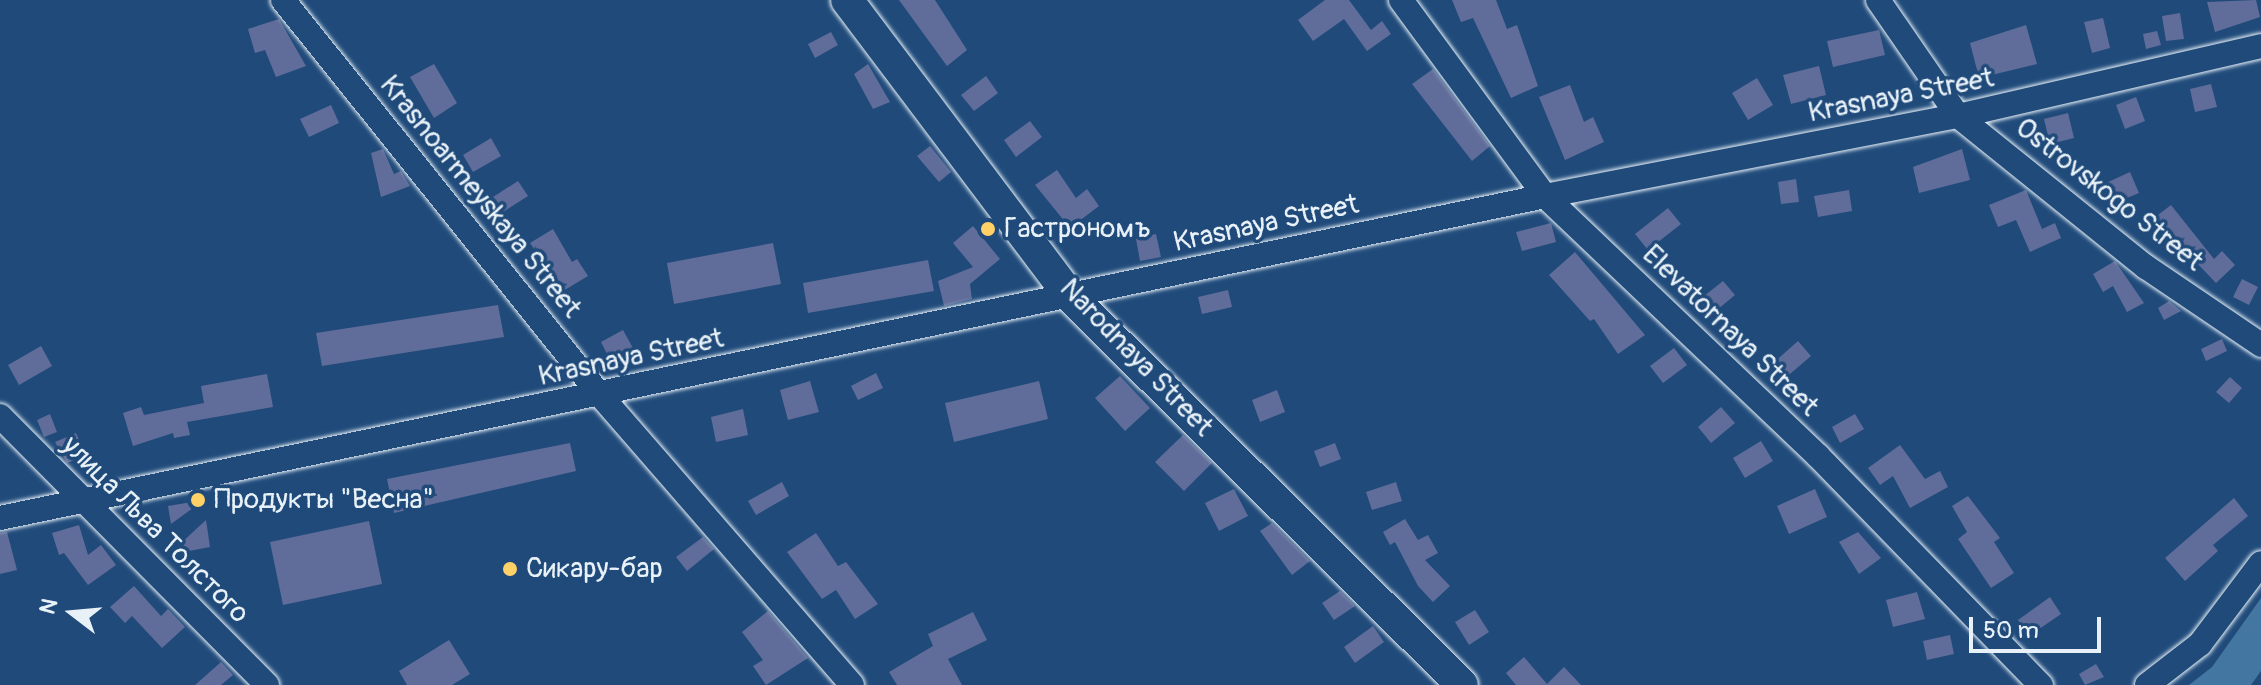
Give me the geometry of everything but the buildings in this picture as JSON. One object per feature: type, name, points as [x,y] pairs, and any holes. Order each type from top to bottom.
[{"type":"main road","name":"Narodnaya Street","points":[[847,0],[1070,296],[1462,685]]},
{"type":"street","name":"Krasnoarmeyskaya Street","points":[[283,0],[600,395],[852,685]]},
{"type":"street","name":"Elevatornaya Street","points":[[1401,0],[1545,196],[1818,456],[2041,685]]},
{"type":"street","name":"Ostrovskogo Street","points":[[1878,0],[1958,116],[2146,267],[2261,345]]},
{"type":"street","name":"Krasnaya Street","points":[[0,518],[1545,196],[1958,116],[2261,46]]},
{"type":"street","name":"улица Льва Толстого","points":[[0,416],[267,685]]},
{"type":"street","points":[[2147,685],[2200,644],[2261,563]]},
{"type":"water","points":[[2261,598],[2261,671],[2251,685],[2189,685],[2212,667]]},
{"type":"place","name":"Гастрономъ","points":[[988,229]]},
{"type":"place","name":"Продукты \"Весна\"","points":[[198,500]]},
{"type":"place","name":"Сикару-бар","points":[[510,569]]}]
